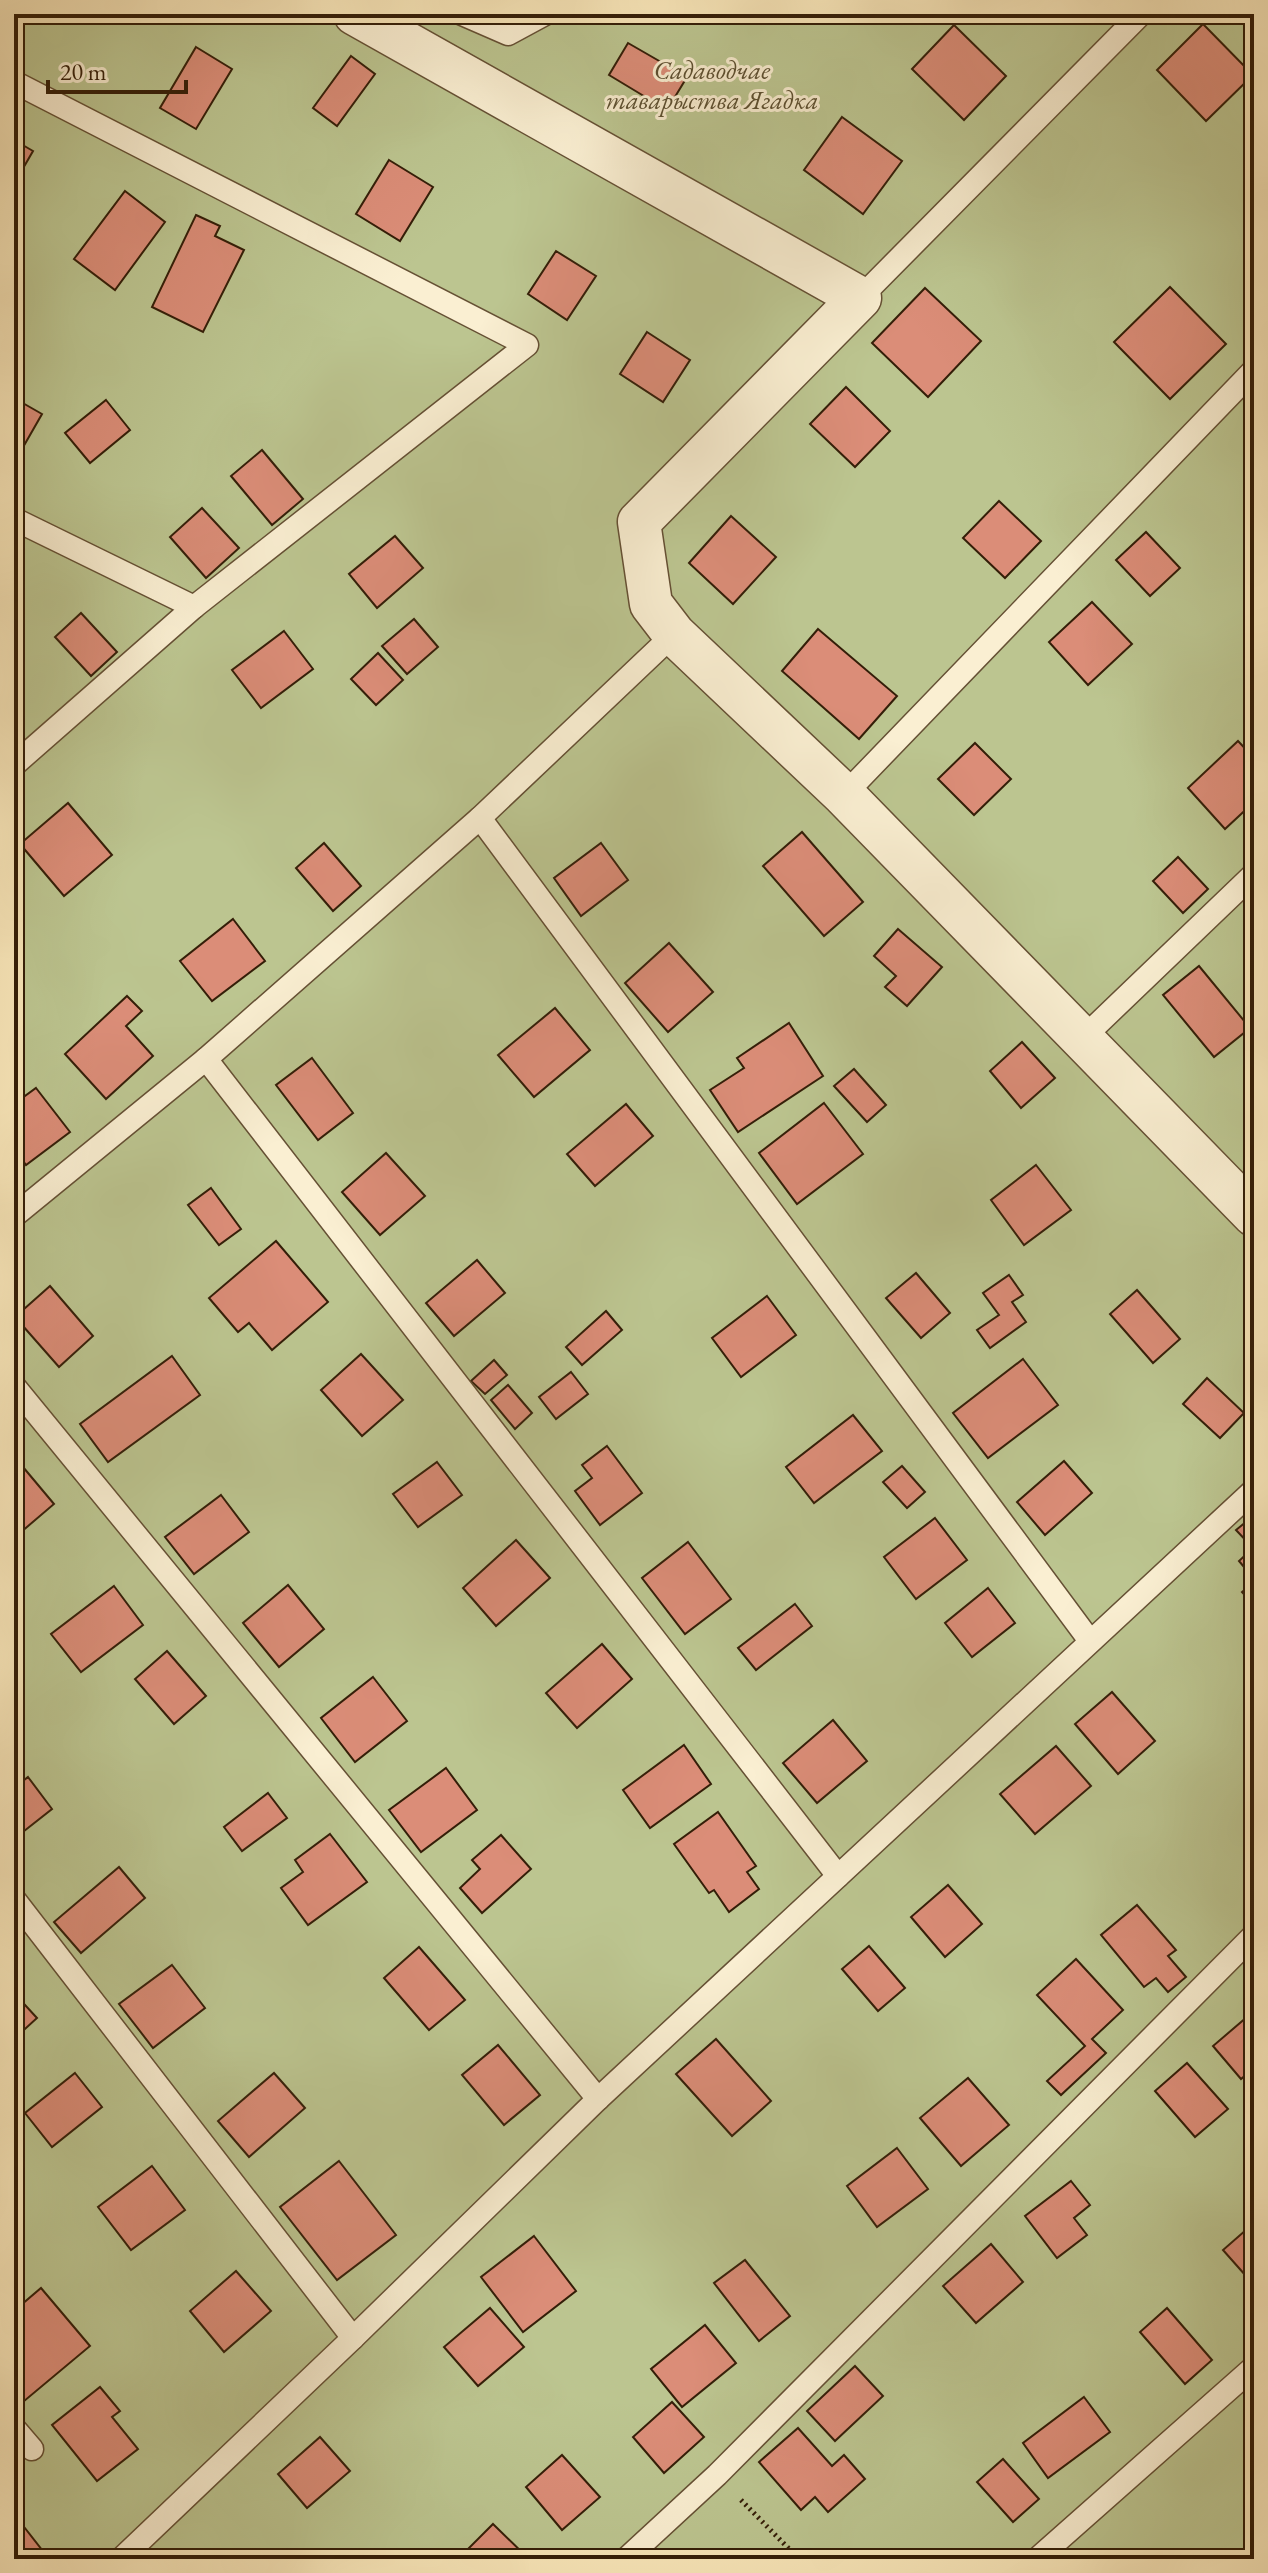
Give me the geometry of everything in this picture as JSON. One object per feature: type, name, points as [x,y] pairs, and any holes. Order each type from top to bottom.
[{"type":"street","points":[[355,14],[860,298],[639,522],[651,604],[674,634],[844,795],[1254,1215]]},
{"type":"lane","points":[[462,14],[508,34],[545,14]]},
{"type":"lane","points":[[860,298],[1141,14]]},
{"type":"lane","points":[[14,82],[527,345],[194,607],[14,765]]},
{"type":"lane","points":[[844,795],[1254,370]]},
{"type":"lane","points":[[14,519],[194,607]]},
{"type":"lane","points":[[14,1216],[206,1059],[480,818],[674,634]]},
{"type":"lane","points":[[480,818],[1090,1641]]},
{"type":"lane","points":[[1083,1038],[1254,874]]},
{"type":"lane","points":[[206,1059],[838,1876]]},
{"type":"lane","points":[[14,1386],[598,2099]]},
{"type":"lane","points":[[121,2559],[598,2099],[1254,1490]]},
{"type":"lane","points":[[14,1899],[353,2338]]},
{"type":"lane","points":[[626,2559],[717,2475],[1254,1935]]},
{"type":"lane","points":[[1037,2559],[1253,2370]]},
{"type":"lane","points":[[14,2428],[32,2449]]},
{"type":"path","points":[[717,2475],[799,2559]]},
{"type":"green space","name":"Садаводчае таварыства Ягадка","points":[[14,14],[1254,14],[1254,2559],[14,2559]]},
{"type":"building","points":[[1203,24],[1253,75],[1206,121],[1157,70]]},
{"type":"building","points":[[954,25],[1006,76],[964,120],[912,69]]},
{"type":"building","points":[[628,43],[687,77],[667,110],[609,75]]},
{"type":"building","points":[[196,47],[232,69],[196,129],[160,108]]},
{"type":"building","points":[[351,56],[375,74],[337,126],[313,108]]},
{"type":"building","points":[[842,117],[902,161],[863,214],[804,170]]},
{"type":"building","points":[[14,140],[33,151],[14,184]]},
{"type":"building","points":[[389,160],[433,187],[400,241],[356,214]]},
{"type":"building","points":[[125,191],[165,222],[115,290],[74,259]]},
{"type":"building","points":[[196,215],[220,226],[215,236],[244,250],[203,332],[152,307]]},
{"type":"building","points":[[556,251],[596,276],[567,320],[528,294]]},
{"type":"building","points":[[1170,287],[1226,344],[1170,399],[1114,342]]},
{"type":"building","points":[[925,288],[981,341],[928,397],[872,343]]},
{"type":"building","points":[[647,332],[690,360],[663,402],[620,374]]},
{"type":"building","points":[[846,387],[890,431],[855,467],[810,424]]},
{"type":"building","points":[[14,398],[42,414],[14,463]]},
{"type":"building","points":[[106,400],[130,430],[90,463],[65,433]]},
{"type":"building","points":[[262,450],[303,499],[272,525],[231,476]]},
{"type":"building","points":[[999,501],[1041,541],[1005,578],[963,538]]},
{"type":"building","points":[[202,508],[239,548],[206,578],[170,537]]},
{"type":"building","points":[[731,516],[776,557],[733,604],[689,563]]},
{"type":"building","points":[[1146,532],[1180,568],[1150,596],[1116,560]]},
{"type":"building","points":[[395,536],[423,568],[377,608],[349,574]]},
{"type":"building","points":[[1092,602],[1132,644],[1088,685],[1049,642]]},
{"type":"building","points":[[81,613],[117,652],[91,676],[55,637]]},
{"type":"building","points":[[414,619],[438,647],[407,674],[382,646]]},
{"type":"building","points":[[818,629],[897,696],[859,739],[782,671]]},
{"type":"building","points":[[284,631],[313,669],[261,708],[232,670]]},
{"type":"building","points":[[378,653],[403,680],[376,705],[351,679]]},
{"type":"building","points":[[1238,741],[1254,758],[1254,802],[1225,829],[1188,788]]},
{"type":"building","points":[[975,743],[1011,779],[974,815],[938,779]]},
{"type":"building","points":[[68,803],[112,855],[64,896],[20,844]]},
{"type":"building","points":[[802,832],[863,902],[824,936],[763,866]]},
{"type":"building","points":[[324,843],[361,886],[333,911],[296,868]]},
{"type":"building","points":[[601,843],[628,880],[581,916],[554,878]]},
{"type":"building","points":[[1178,857],[1208,889],[1183,913],[1153,881]]},
{"type":"building","points":[[233,919],[265,961],[212,1001],[180,961]]},
{"type":"building","points":[[898,929],[942,967],[907,1006],[885,987],[896,976],[874,956]]},
{"type":"building","points":[[669,943],[713,992],[668,1032],[625,983]]},
{"type":"building","points":[[1199,966],[1250,1028],[1214,1057],[1163,995]]},
{"type":"building","points":[[127,996],[142,1011],[126,1026],[153,1056],[106,1099],[65,1054]]},
{"type":"building","points":[[555,1008],[590,1050],[534,1097],[498,1055]]},
{"type":"building","points":[[789,1023],[823,1076],[738,1132],[710,1090],[744,1068],[737,1058]]},
{"type":"building","points":[[1022,1042],[1055,1078],[1021,1108],[990,1071]]},
{"type":"building","points":[[312,1058],[353,1113],[318,1140],[276,1085]]},
{"type":"building","points":[[854,1069],[886,1105],[867,1122],[834,1086]]},
{"type":"building","points":[[36,1088],[70,1132],[26,1165],[14,1148],[14,1104]]},
{"type":"building","points":[[824,1103],[863,1154],[797,1204],[759,1153]]},
{"type":"building","points":[[626,1104],[653,1136],[595,1186],[567,1154]]},
{"type":"building","points":[[386,1153],[425,1196],[380,1235],[342,1192]]},
{"type":"building","points":[[1036,1165],[1071,1210],[1024,1245],[991,1200]]},
{"type":"building","points":[[211,1188],[241,1229],[219,1245],[188,1205]]},
{"type":"building","points":[[276,1241],[328,1302],[272,1350],[249,1323],[238,1332],[209,1298]]},
{"type":"building","points":[[477,1260],[505,1293],[454,1336],[426,1303]]},
{"type":"building","points":[[916,1273],[950,1313],[921,1338],[886,1298]]},
{"type":"building","points":[[1009,1275],[1023,1295],[1012,1302],[1026,1322],[990,1348],[977,1330],[999,1315],[983,1293]]},
{"type":"building","points":[[50,1286],[93,1336],[59,1367],[15,1317]]},
{"type":"building","points":[[1137,1290],[1180,1339],[1153,1363],[1110,1314]]},
{"type":"building","points":[[767,1296],[796,1335],[741,1377],[712,1338]]},
{"type":"building","points":[[606,1311],[622,1330],[582,1365],[566,1347]]},
{"type":"building","points":[[361,1354],[403,1400],[362,1436],[321,1390]]},
{"type":"building","points":[[172,1356],[200,1395],[108,1462],[80,1424]]},
{"type":"building","points":[[1023,1359],[1058,1405],[988,1458],[953,1413]]},
{"type":"building","points":[[494,1360],[507,1375],[485,1394],[471,1381]]},
{"type":"building","points":[[571,1372],[588,1394],[556,1419],[539,1397]]},
{"type":"building","points":[[1207,1378],[1244,1413],[1220,1438],[1183,1404]]},
{"type":"building","points":[[508,1385],[532,1413],[515,1429],[491,1400]]},
{"type":"building","points":[[853,1415],[882,1451],[814,1503],[786,1467]]},
{"type":"building","points":[[607,1446],[642,1493],[600,1525],[575,1491],[592,1478],[582,1465]]},
{"type":"building","points":[[1064,1461],[1092,1493],[1045,1535],[1017,1502]]},
{"type":"building","points":[[437,1462],[462,1495],[418,1527],[393,1494]]},
{"type":"building","points":[[902,1466],[925,1492],[907,1508],[883,1482]]},
{"type":"building","points":[[23,1467],[54,1504],[14,1538],[14,1474]]},
{"type":"building","points":[[221,1495],[249,1532],[194,1574],[165,1537]]},
{"type":"building","points":[[1252,1517],[1254,1519],[1254,1579],[1239,1561],[1253,1548],[1236,1530]]},
{"type":"building","points":[[935,1518],[967,1560],[916,1599],[884,1557]]},
{"type":"building","points":[[516,1540],[550,1578],[496,1626],[463,1588]]},
{"type":"building","points":[[688,1542],[731,1599],[685,1634],[642,1578]]},
{"type":"building","points":[[1254,1582],[1254,1605],[1242,1592]]},
{"type":"building","points":[[288,1585],[324,1629],[279,1667],[243,1623]]},
{"type":"building","points":[[114,1586],[143,1625],[81,1672],[51,1634]]},
{"type":"building","points":[[988,1588],[1015,1623],[972,1657],[945,1623]]},
{"type":"building","points":[[795,1604],[812,1626],[756,1670],[738,1648]]},
{"type":"building","points":[[602,1644],[632,1679],[577,1728],[546,1693]]},
{"type":"building","points":[[167,1651],[206,1696],[174,1724],[135,1679]]},
{"type":"building","points":[[373,1677],[407,1721],[355,1762],[321,1718]]},
{"type":"building","points":[[1112,1692],[1155,1741],[1118,1774],[1075,1724]]},
{"type":"building","points":[[833,1720],[867,1761],[817,1803],[783,1763]]},
{"type":"building","points":[[684,1745],[711,1784],[650,1828],[623,1790]]},
{"type":"building","points":[[1056,1746],[1091,1786],[1035,1834],[1000,1794]]},
{"type":"building","points":[[446,1768],[477,1810],[421,1852],[389,1810]]},
{"type":"building","points":[[28,1777],[52,1809],[14,1839],[14,1788]]},
{"type":"building","points":[[268,1793],[287,1818],[242,1851],[224,1827]]},
{"type":"building","points":[[718,1812],[756,1866],[747,1872],[759,1889],[729,1912],[714,1890],[709,1893],[674,1844]]},
{"type":"building","points":[[330,1834],[367,1882],[308,1925],[281,1888],[303,1872],[295,1860]]},
{"type":"building","points":[[501,1835],[531,1869],[482,1913],[460,1888],[480,1869],[472,1860]]},
{"type":"building","points":[[119,1867],[145,1898],[81,1953],[54,1922]]},
{"type":"building","points":[[948,1885],[982,1924],[945,1957],[911,1917]]},
{"type":"building","points":[[1137,1905],[1176,1950],[1168,1956],[1186,1977],[1168,1992],[1156,1978],[1144,1987],[1101,1935]]},
{"type":"building","points":[[869,1946],[905,1988],[878,2011],[842,1969]]},
{"type":"building","points":[[419,1947],[465,2000],[429,2030],[384,1978]]},
{"type":"building","points":[[1076,1959],[1123,2010],[1092,2039],[1106,2053],[1061,2095],[1047,2081],[1085,2046],[1037,1995]]},
{"type":"building","points":[[172,1965],[205,2008],[153,2048],[119,2004]]},
{"type":"building","points":[[14,1993],[37,2018],[14,2039]]},
{"type":"building","points":[[1254,2011],[1254,2068],[1241,2079],[1213,2046]]},
{"type":"building","points":[[716,2039],[771,2101],[732,2136],[676,2074]]},
{"type":"building","points":[[498,2045],[540,2095],[504,2125],[462,2075]]},
{"type":"building","points":[[1187,2063],[1228,2109],[1195,2137],[1155,2091]]},
{"type":"building","points":[[75,2073],[102,2107],[52,2147],[25,2113]]},
{"type":"building","points":[[274,2073],[305,2108],[249,2157],[218,2121]]},
{"type":"building","points":[[968,2078],[1009,2125],[961,2166],[920,2118]]},
{"type":"building","points":[[897,2148],[928,2189],[877,2227],[847,2186]]},
{"type":"building","points":[[339,2161],[396,2235],[337,2280],[280,2207]]},
{"type":"building","points":[[152,2166],[185,2210],[131,2250],[98,2207]]},
{"type":"building","points":[[1071,2181],[1090,2205],[1074,2218],[1087,2235],[1057,2258],[1025,2216]]},
{"type":"building","points":[[1254,2223],[1254,2285],[1223,2250]]},
{"type":"building","points":[[534,2236],[576,2291],[523,2332],[481,2277]]},
{"type":"building","points":[[991,2244],[1023,2282],[976,2323],[943,2286]]},
{"type":"building","points":[[745,2260],[790,2316],[759,2341],[714,2283]]},
{"type":"building","points":[[236,2271],[271,2311],[224,2352],[190,2311]]},
{"type":"building","points":[[41,2288],[90,2346],[17,2407],[14,2404],[14,2311]]},
{"type":"building","points":[[490,2308],[524,2347],[478,2386],[444,2347]]},
{"type":"building","points":[[1167,2308],[1212,2360],[1185,2384],[1140,2332]]},
{"type":"building","points":[[705,2325],[736,2363],[682,2407],[651,2369]]},
{"type":"building","points":[[855,2366],[883,2396],[835,2441],[807,2411]]},
{"type":"building","points":[[100,2387],[120,2411],[112,2417],[138,2449],[97,2481],[52,2425]]},
{"type":"building","points":[[1084,2397],[1110,2432],[1048,2478],[1023,2443]]},
{"type":"building","points":[[672,2402],[704,2437],[664,2473],[633,2437]]},
{"type":"building","points":[[798,2428],[832,2466],[844,2455],[865,2479],[828,2512],[815,2497],[801,2510],[759,2462]]},
{"type":"building","points":[[320,2437],[350,2471],[307,2508],[278,2474]]},
{"type":"building","points":[[562,2455],[600,2497],[562,2530],[526,2487]]},
{"type":"building","points":[[1003,2459],[1039,2499],[1013,2522],[977,2482]]},
{"type":"building","points":[[21,2523],[46,2555],[41,2559],[14,2559],[14,2528]]},
{"type":"building","points":[[493,2524],[529,2559],[474,2559],[466,2551]]}]
